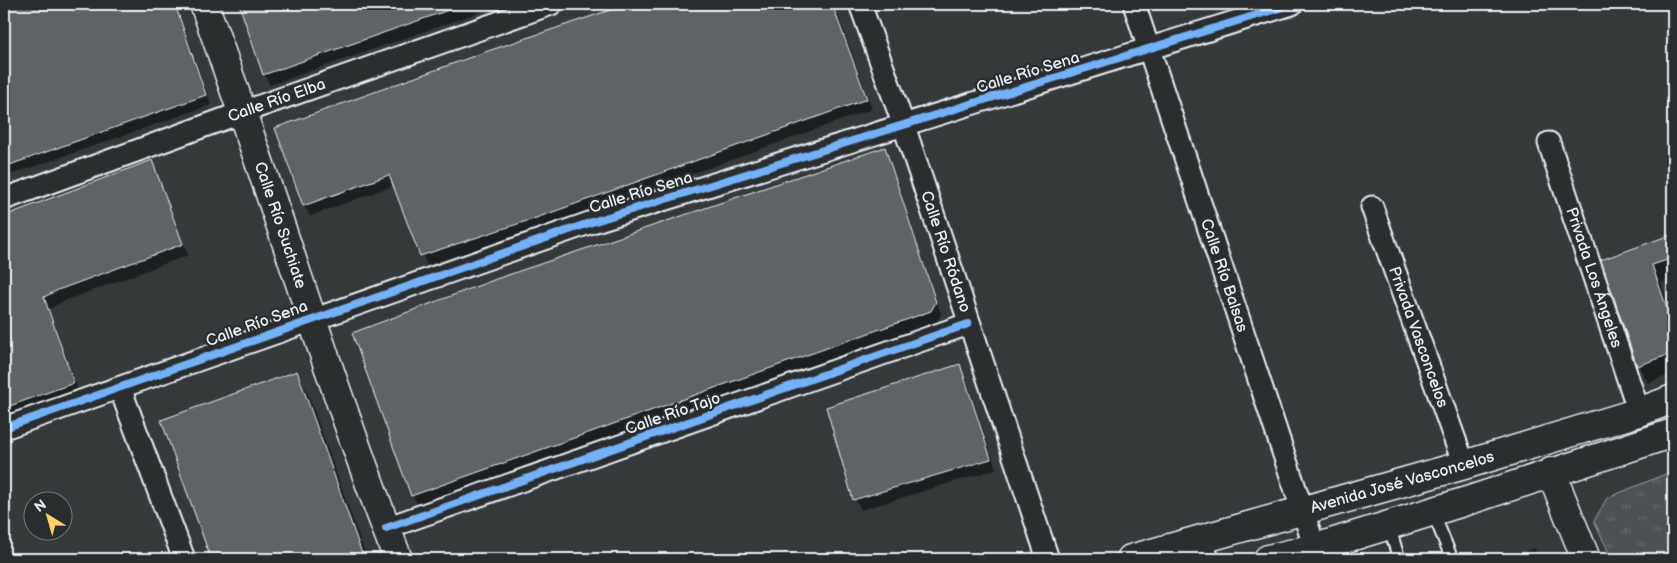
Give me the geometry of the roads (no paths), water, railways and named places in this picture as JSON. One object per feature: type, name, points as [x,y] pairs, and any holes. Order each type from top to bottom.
[{"type":"main road","name":"Calle Río Suchiate","points":[[204,4],[243,112],[311,319],[398,559]]},
{"type":"main road","name":"Avenida José Vasconcelos","points":[[1131,559],[1205,550],[1303,512],[1639,412],[1673,399]]},
{"type":"main road","points":[[1586,559],[1551,472],[1569,455],[1623,426],[1639,412]]},
{"type":"main road","name":"Avenida José Vasconcelos","points":[[1268,559],[1315,548],[1432,510],[1473,499],[1673,433]]},
{"type":"street","name":"Calle Río Elba","points":[[4,199],[243,112],[551,4]]},
{"type":"street","name":"Calle Río Ródano","points":[[860,4],[904,126],[968,324],[1048,559]]},
{"type":"street","name":"Calle Río Balsas","points":[[1134,4],[1315,548]]},
{"type":"street","name":"Calle Río Sena","points":[[4,428],[592,222],[1150,50],[1292,4]]},
{"type":"street","name":"Privada Los Ángeles","points":[[1549,143],[1639,412]]},
{"type":"street","name":"Privada Vasconcelos","points":[[1372,207],[1464,465]]},
{"type":"street","name":"Calle Río Tajo","points":[[386,528],[968,324]]},
{"type":"street","points":[[120,388],[184,559]]},
{"type":"lane","points":[[1432,510],[1452,559]]},
{"type":"lane","points":[[1388,524],[1399,559]]}]
